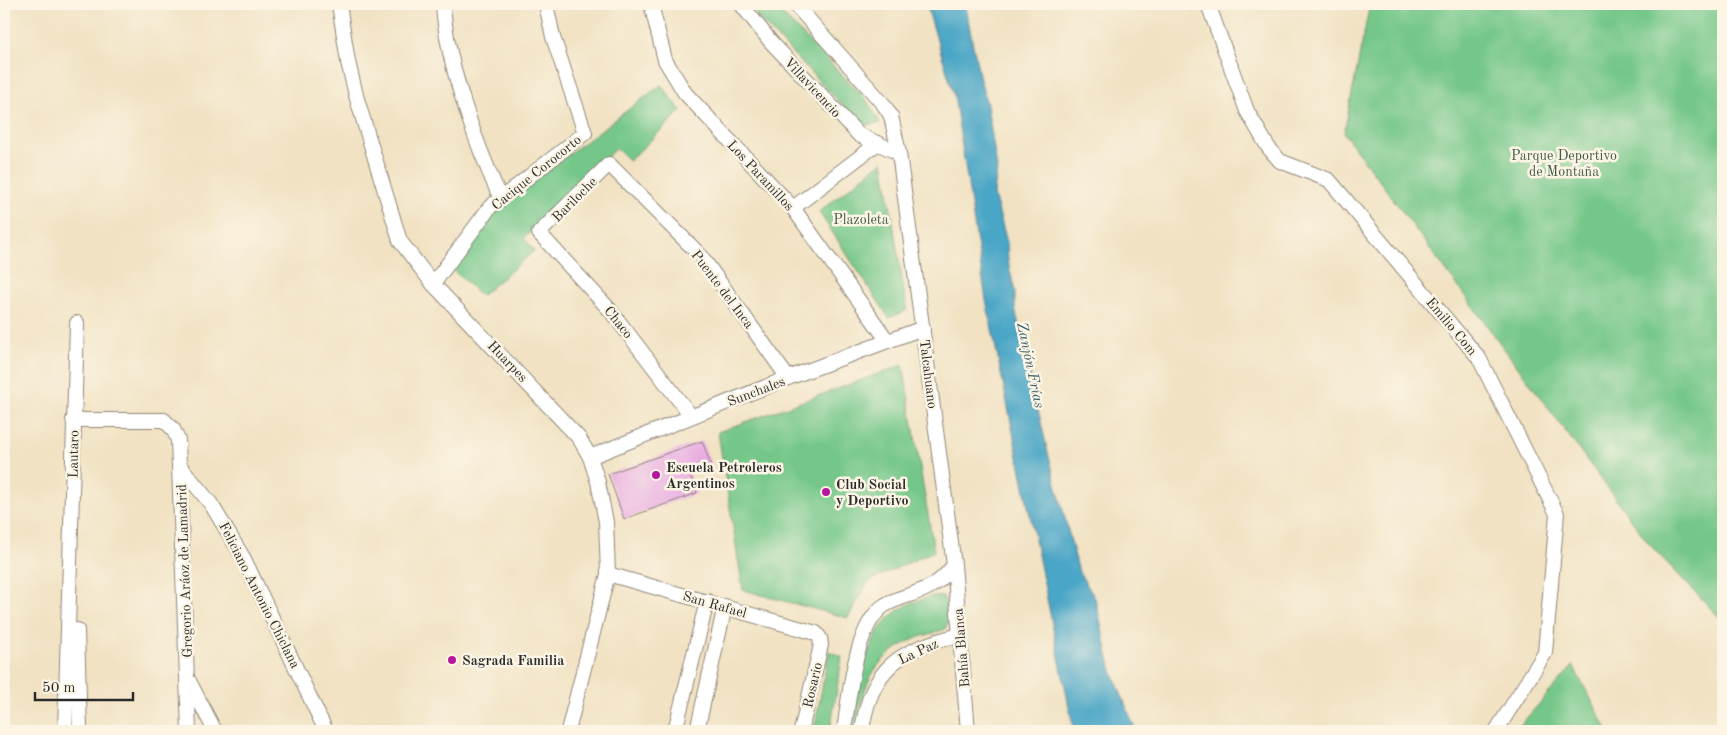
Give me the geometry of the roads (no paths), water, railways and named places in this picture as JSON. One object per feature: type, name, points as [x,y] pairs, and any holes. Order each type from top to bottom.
[{"type":"street","name":"Huarpes","points":[[339,4],[348,62],[357,99],[400,242],[433,284],[579,438],[590,458],[598,482],[606,522],[608,574],[568,731]]},
{"type":"street","points":[[443,4],[454,66],[476,138],[500,197]]},
{"type":"street","name":"Cacique Corocorto","points":[[433,284],[490,207],[500,197],[585,133],[553,37],[546,4]]},
{"type":"street","name":"Los Paramillos","points":[[650,4],[666,60],[685,93],[793,208],[887,340]]},
{"type":"street","name":"Villavicencio","points":[[741,4],[771,42],[858,135],[899,153]]},
{"type":"street","name":"Talcahuano","points":[[795,4],[884,105],[891,116],[899,153],[954,565]]},
{"type":"street","name":"Emilio Com","points":[[1208,4],[1247,111],[1268,147],[1280,161],[1329,180],[1479,358],[1557,514],[1545,653],[1496,731]]},
{"type":"street","points":[[793,208],[878,143]]},
{"type":"street","name":"Bariloche","points":[[539,233],[609,164]]},
{"type":"street","name":"Puente del Inca","points":[[609,164],[701,256],[788,378]]},
{"type":"street","name":"Chaco","points":[[539,233],[610,310],[691,416]]},
{"type":"street","name":"Lautaro","points":[[65,731],[76,323]]},
{"type":"street","name":"Sunchales","points":[[590,458],[788,378],[923,328]]},
{"type":"street","name":"Gregorio Aráoz de Lamadrid","points":[[73,420],[164,420],[173,429],[178,440],[188,678],[188,731]]},
{"type":"street","name":"Feliciano Antonio Chiclana","points":[[180,466],[211,504],[244,559],[326,731]]},
{"type":"street","points":[[844,731],[855,665],[864,634],[875,615],[886,604],[940,580],[954,565]]},
{"type":"street","name":"Bahía Blanca","points":[[954,565],[968,731]]},
{"type":"street","name":"San Rafael","points":[[608,574],[810,631],[820,638]]},
{"type":"street","name":"Lautaro","points":[[70,586],[76,616],[80,731]]},
{"type":"street","points":[[675,731],[707,601]]},
{"type":"street","points":[[697,731],[725,606]]},
{"type":"street","name":"La Paz","points":[[862,731],[865,712],[874,685],[890,664],[904,654],[932,642],[960,635]]},
{"type":"street","name":"Rosario","points":[[801,731],[820,651],[820,638]]},
{"type":"street","points":[[188,678],[215,731]]},
{"type":"water","points":[[926,4],[965,4],[987,105],[997,168],[994,194],[1007,242],[1008,262],[1015,291],[1015,308],[1048,453],[1079,572],[1095,598],[1112,671],[1136,731],[1074,731],[986,300],[954,95]]},
{"type":"place","name":"Escuela Petroleros Argentinos","points":[[656,475]]},
{"type":"place","name":"Club Social y Deportivo","points":[[826,492]]},
{"type":"place","name":"Sagrada Familia","points":[[452,660]]},
{"type":"park label","name":"Parque Deportivo de Montaña","points":[[1564,164]]},
{"type":"park label","name":"Plazoleta","points":[[861,219]]},
{"type":"water label","name":"Zanjón Frías","points":[[1031,365]]}]
